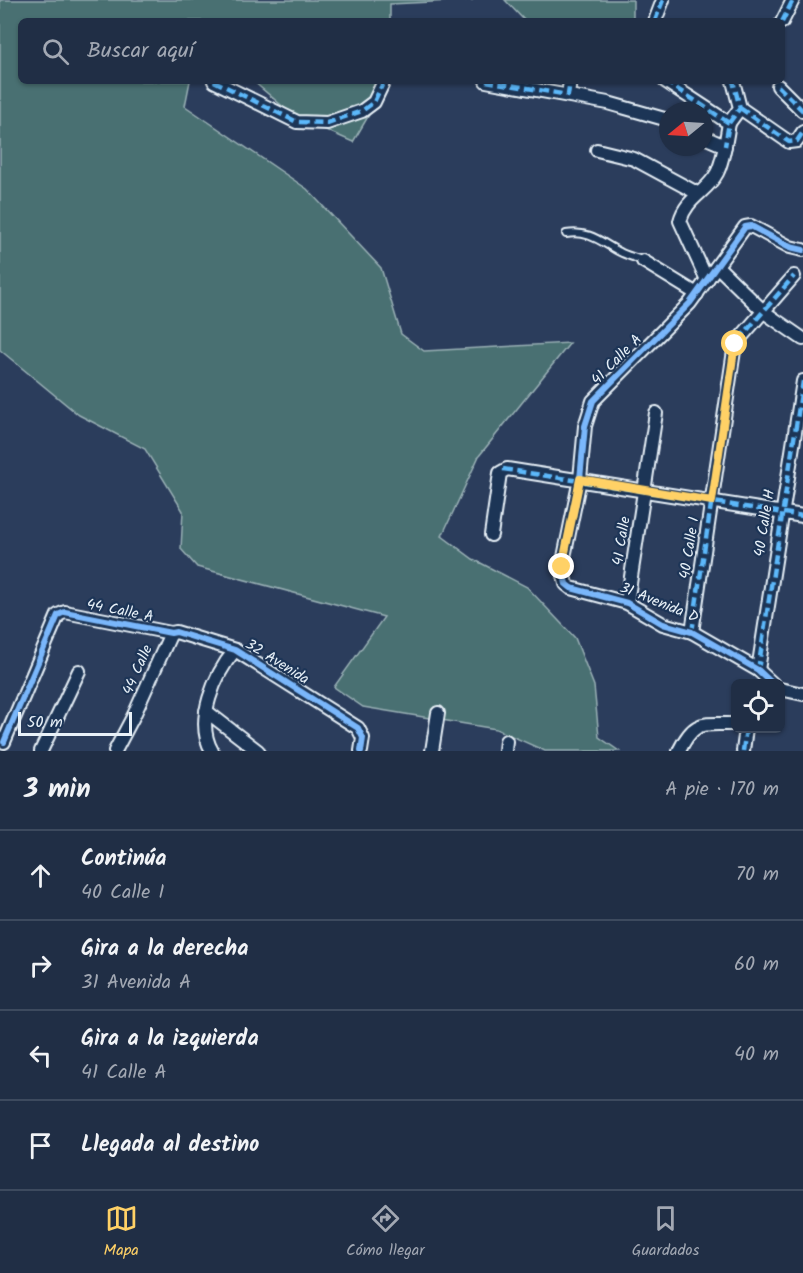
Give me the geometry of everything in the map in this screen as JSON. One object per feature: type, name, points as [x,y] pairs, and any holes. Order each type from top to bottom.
[{"type":"street","points":[[656,18],[663,0]]},
{"type":"street","points":[[784,18],[794,0]]},
{"type":"street","points":[[220,84],[297,122],[327,123],[362,111],[374,102],[383,84]]},
{"type":"street","points":[[504,84],[568,95],[659,116]]},
{"type":"street","points":[[568,95],[570,84]]},
{"type":"street","points":[[670,84],[729,123]]},
{"type":"street","points":[[735,84],[740,108],[789,142],[797,141],[803,132]]},
{"type":"street","points":[[778,86],[803,111]]},
{"type":"street","points":[[707,280],[680,221],[697,193],[710,183],[718,172],[729,123],[740,108]]},
{"type":"street","points":[[713,141],[724,146]]},
{"type":"street","points":[[597,150],[634,159],[697,193]]},
{"type":"street","name":"41 Calle A","points":[[563,576],[562,567],[580,479],[585,426],[593,401],[697,294],[747,226],[803,250]]},
{"type":"street","points":[[643,261],[697,294]]},
{"type":"street","points":[[717,266],[764,312],[803,339]]},
{"type":"street","name":"40 Calle I","points":[[692,632],[735,344],[794,276]]},
{"type":"street","name":"40 Calle H","points":[[758,669],[803,381]]},
{"type":"street","name":"41 Calle","points":[[627,603],[656,413]]},
{"type":"street","points":[[491,535],[503,469],[580,479],[803,516]]},
{"type":"street","name":"31 Avenida D","points":[[563,576],[572,588],[627,603],[663,624],[692,632],[758,669],[768,679]]},
{"type":"street","name":"44 Calle A","points":[[4,743],[61,613],[171,633]]},
{"type":"street","name":"32 Avenida","points":[[171,633],[176,632],[235,650],[362,732],[361,751]]},
{"type":"street","name":"44 Calle","points":[[115,751],[171,633]]},
{"type":"street","points":[[212,751],[207,742],[206,711],[217,679],[235,650]]},
{"type":"street","points":[[41,751],[79,671]]},
{"type":"street","points":[[785,690],[803,694]]},
{"type":"street","points":[[206,711],[258,751]]},
{"type":"street","points":[[432,751],[438,713]]},
{"type":"street","points":[[679,751],[687,735],[695,726],[704,723],[731,724]]},
{"type":"street","points":[[743,751],[745,733]]},
{"type":"lane","points":[[566,234],[588,234],[622,253],[643,261]]},
{"type":"green space","points":[[0,0],[473,0],[390,4],[390,18],[18,18],[18,84],[189,84],[185,106],[307,189],[381,268],[401,334],[424,351],[570,343],[479,456],[442,536],[473,559],[527,587],[575,638],[594,686],[599,737],[619,751],[545,751],[496,729],[363,707],[334,687],[384,617],[197,567],[181,549],[183,511],[145,449],[79,415],[0,350]]},
{"type":"green space","points":[[505,0],[633,0],[633,18],[522,18]]},
{"type":"green space","points":[[257,84],[387,84],[353,142],[294,116]]},
{"type":"marked path","points":[[656,18],[663,0]]},
{"type":"marked path","points":[[784,18],[793,0]]},
{"type":"marked path","points":[[220,84],[297,122],[327,123],[362,111],[374,102],[383,84]]},
{"type":"marked path","points":[[504,84],[568,95],[570,84]]},
{"type":"marked path","points":[[670,84],[729,123],[725,146]]},
{"type":"marked path","points":[[729,123],[740,108],[734,84]]},
{"type":"marked path","points":[[778,86],[803,111]]},
{"type":"marked path","points":[[740,108],[789,142],[797,141],[803,132]]},
{"type":"marked path","points":[[692,632],[735,344],[794,276]]},
{"type":"marked path","points":[[758,670],[803,381]]},
{"type":"marked path","points":[[503,469],[803,516]]},
{"type":"marked path","points":[[743,751],[745,733]]},
{"type":"cycle path","points":[[768,679],[758,670],[692,632],[663,624],[627,603],[571,588],[566,584],[562,567],[580,479],[585,426],[593,401],[690,303],[745,227],[751,226],[790,247],[803,250]]},
{"type":"cycle path","points":[[4,742],[58,615],[65,612],[171,633],[176,632],[235,650],[358,728],[363,738],[361,751]]},
{"type":"route","points":[[562,567],[580,479],[712,501],[735,344]]}]
